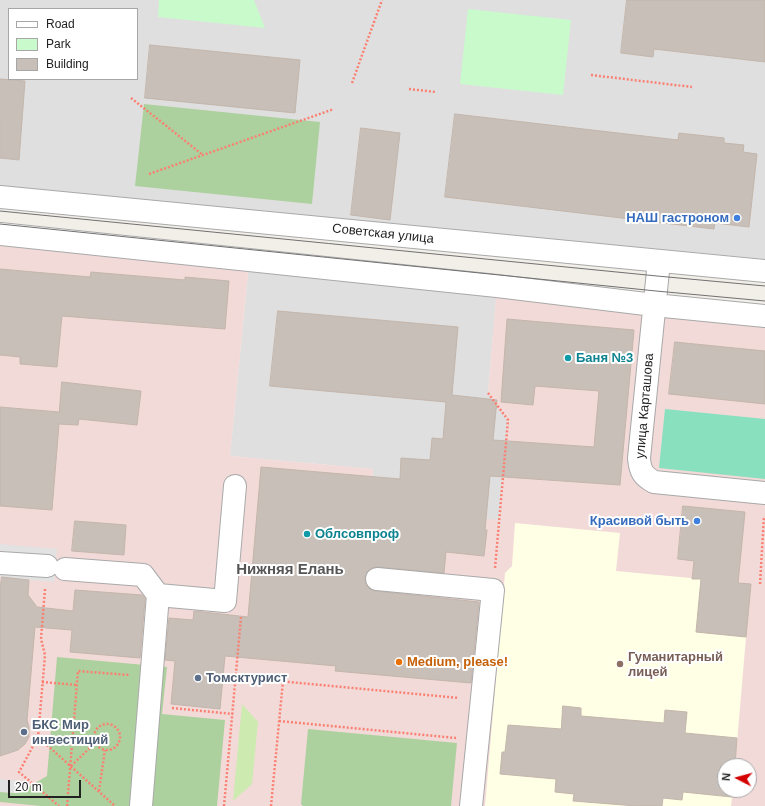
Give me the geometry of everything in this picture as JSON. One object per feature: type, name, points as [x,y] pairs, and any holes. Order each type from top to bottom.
[{"type":"street","name":"Советская улица","points":[[0,197],[765,271]]},
{"type":"street","points":[[0,234],[497,286],[654,305],[765,316]]},
{"type":"street","name":"улица Карташова","points":[[659,261],[639,458],[639,466],[642,473],[654,482],[765,493]]},
{"type":"street","points":[[158,595],[225,600],[234,486]]},
{"type":"street","points":[[0,563],[143,575],[158,595],[141,806]]},
{"type":"street","points":[[377,579],[493,590],[471,806]]},
{"type":"path","points":[[352,83],[382,0]]},
{"type":"path","points":[[591,75],[692,88]]},
{"type":"path","points":[[409,89],[436,92]]},
{"type":"path","points":[[131,98],[203,156]]},
{"type":"path","points":[[149,174],[334,109]]},
{"type":"path","points":[[488,393],[508,420],[493,590]]},
{"type":"path","points":[[760,584],[764,515]]},
{"type":"path","points":[[56,567],[41,639],[45,655],[38,737],[19,772],[59,806]]},
{"type":"path","points":[[224,806],[241,617],[225,600]]},
{"type":"path","points":[[67,806],[78,671],[152,676]]},
{"type":"path","points":[[236,677],[482,700]]},
{"type":"path","points":[[270,806],[283,681]]},
{"type":"path","points":[[42,682],[77,685]]},
{"type":"path","points":[[149,705],[233,714]]},
{"type":"path","points":[[279,721],[478,740]]},
{"type":"path","points":[[107,724],[116,727],[120,734],[119,742],[114,748],[105,750],[101,749],[95,743],[95,730],[107,724]]},
{"type":"path","points":[[38,737],[115,806]]},
{"type":"path","points":[[70,766],[95,743]]},
{"type":"path","points":[[99,792],[105,750]]},
{"type":"shaded area","points":[[0,0],[765,0],[765,259],[0,187]]},
{"type":"shaded area","points":[[0,242],[249,264],[230,456],[373,469],[369,509],[499,520],[508,420],[488,393],[497,286],[765,310],[765,806],[0,806]]},
{"type":"shaded area","points":[[249,264],[497,289],[488,393],[508,420],[499,521],[369,509],[373,469],[230,456]]},
{"type":"shaded area","name":"Гуманитарный лицей","points":[[515,523],[620,533],[616,571],[701,579],[696,632],[746,637],[736,758],[717,758],[717,798],[732,798],[731,806],[485,806],[505,573],[512,566]]},
{"type":"shaded area","points":[[0,544],[57,549],[54,582],[0,577]]},
{"type":"shaded area","points":[[0,779],[20,781],[18,793],[0,792]]},
{"type":"green space","points":[[159,0],[254,0],[265,28],[158,17]]},
{"type":"green space","points":[[468,9],[571,20],[563,95],[460,84]]},
{"type":"green space","points":[[144,104],[320,122],[312,204],[135,186]]},
{"type":"green space","points":[[665,409],[765,419],[765,479],[659,468]]},
{"type":"green space","points":[[57,657],[167,667],[162,714],[225,720],[217,806],[41,806],[0,802],[0,792],[18,793],[47,776]]},
{"type":"green space","points":[[242,704],[258,722],[252,784],[233,801]]},
{"type":"green space","points":[[308,729],[457,743],[451,806],[303,806],[301,804]]},
{"type":"building","points":[[627,0],[765,0],[765,62],[654,49],[653,57],[621,53]]},
{"type":"building","points":[[150,45],[300,60],[295,113],[145,98]]},
{"type":"building","points":[[0,79],[25,81],[19,160],[0,158]]},
{"type":"building","points":[[455,114],[678,140],[679,133],[724,138],[724,143],[744,145],[743,152],[757,154],[749,227],[715,223],[714,229],[445,197]]},
{"type":"building","points":[[361,128],[400,133],[390,220],[351,215]]},
{"type":"building","points":[[0,269],[90,277],[91,272],[185,280],[185,277],[229,281],[225,329],[62,316],[57,367],[20,364],[20,357],[0,355]]},
{"type":"building","points":[[278,311],[458,327],[452,395],[497,400],[493,440],[594,447],[599,391],[535,386],[533,405],[501,402],[507,319],[634,330],[620,485],[490,476],[484,556],[446,552],[444,573],[378,567],[371,568],[367,572],[365,578],[366,585],[375,591],[479,602],[471,683],[335,671],[336,666],[225,656],[220,709],[171,704],[175,661],[165,660],[169,618],[193,620],[194,611],[248,617],[261,467],[400,479],[401,458],[430,460],[432,438],[443,439],[446,402],[270,386]]},
{"type":"building","points":[[675,342],[765,351],[765,404],[669,394]]},
{"type":"building","points":[[62,382],[141,391],[137,425],[79,419],[78,425],[59,424],[52,510],[0,506],[0,407],[59,412]]},
{"type":"building","points":[[683,506],[745,512],[738,583],[751,584],[746,637],[696,632],[701,579],[692,579],[694,561],[678,559]]},
{"type":"building","points":[[75,521],[126,525],[124,555],[72,551]]},
{"type":"building","points":[[2,577],[29,580],[28,595],[37,607],[73,611],[75,590],[142,595],[145,599],[140,658],[70,652],[72,630],[35,627],[27,720],[29,737],[25,744],[18,750],[0,756],[0,588]]},
{"type":"building","points":[[563,706],[581,708],[581,716],[664,723],[665,710],[687,712],[685,733],[737,738],[736,758],[717,758],[717,795],[683,792],[682,800],[663,798],[662,806],[636,806],[573,801],[574,794],[555,792],[556,779],[500,774],[502,752],[505,752],[508,725],[561,729]]},
{"type":"tram line","points":[[0,211],[765,286]]},
{"type":"tram line","points":[[0,224],[765,301]]},
{"type":"place","name":"НАШ гастроном","points":[[737,218]]},
{"type":"place","name":"Баня №3","points":[[568,358]]},
{"type":"place","name":"Красивой быть","points":[[697,521]]},
{"type":"place","name":"Облсовпроф","points":[[307,534]]},
{"type":"place","name":"Medium, please!","points":[[399,662]]},
{"type":"place","name":"Гуманитарный лицей","points":[[620,664]]},
{"type":"place","name":"Томсктурист","points":[[198,678]]},
{"type":"place","name":"БКС Мир инвестиций","points":[[24,732]]},
{"type":"district","name":"Нижняя Елань","points":[[290,570]]}]
